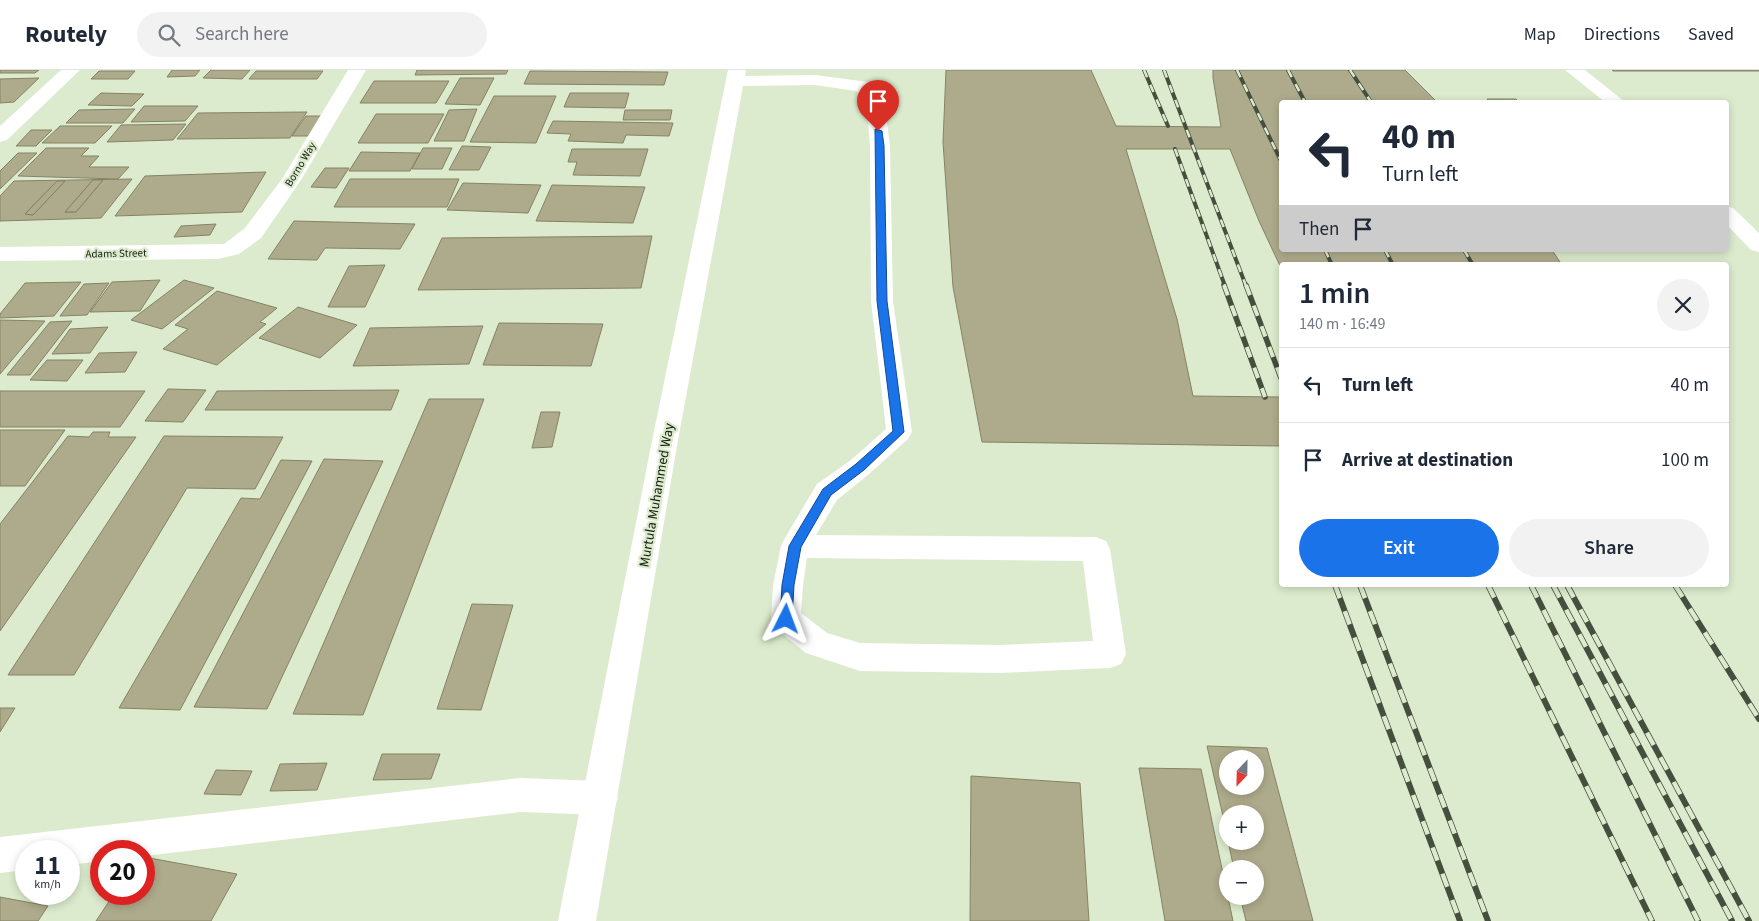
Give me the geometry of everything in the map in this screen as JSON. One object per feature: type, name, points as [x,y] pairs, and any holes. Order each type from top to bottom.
[{"type":"main road","points":[[0,136],[71,70]]},
{"type":"main road","name":"Borno Way","points":[[231,249],[253,233],[292,180],[357,70]]},
{"type":"main road","points":[[1574,70],[1613,100]]},
{"type":"main road","points":[[736,75],[815,80],[862,86],[875,100],[880,146],[882,301],[899,432],[860,467],[827,492],[795,546],[788,585],[786,619],[817,643],[860,657],[1000,658],[1110,654],[1096,549],[795,546]]},
{"type":"main road","name":"Murtula Muhammed Way","points":[[577,921],[664,446],[736,75]]},
{"type":"main road","points":[[1729,215],[1759,245]]},
{"type":"main road","name":"Adams Street","points":[[0,254],[218,252],[231,249]]},
{"type":"main road","points":[[80,846],[520,795],[601,798]]},
{"type":"main road","points":[[0,855],[15,853]]},
{"type":"building","points":[[0,70],[39,70],[35,73],[0,73]]},
{"type":"building","points":[[172,70],[200,70],[195,76],[167,77]]},
{"type":"building","points":[[211,70],[250,70],[242,79],[203,78]]},
{"type":"building","points":[[417,70],[508,70],[506,74],[415,75]]},
{"type":"building","points":[[946,70],[1091,70],[1116,126],[1221,127],[1213,70],[1405,70],[1435,100],[1279,100],[1279,252],[1553,252],[1560,262],[1279,262],[1279,264],[1259,221],[1230,149],[1126,149],[1177,319],[1193,396],[1279,397],[1279,446],[982,442],[953,287],[943,142]]},
{"type":"building","points":[[1759,70],[1759,71],[1613,71]]},
{"type":"building","points":[[99,71],[135,71],[128,79],[91,79]]},
{"type":"building","points":[[256,71],[323,71],[317,79],[249,79]]},
{"type":"building","points":[[530,71],[668,72],[664,85],[524,84]]},
{"type":"building","points":[[39,78],[14,102],[0,103],[0,79]]},
{"type":"building","points":[[460,78],[494,78],[480,105],[445,104]]},
{"type":"building","points":[[374,81],[449,81],[436,103],[360,103]]},
{"type":"building","points":[[101,93],[144,94],[132,106],[88,105]]},
{"type":"building","points":[[570,93],[629,93],[625,108],[564,107]]},
{"type":"building","points":[[494,96],[556,96],[536,143],[470,142]]},
{"type":"building","points":[[1487,99],[1517,100],[1488,100]]},
{"type":"building","points":[[144,106],[198,106],[185,121],[131,122]]},
{"type":"building","points":[[135,109],[123,123],[66,123],[79,110]]},
{"type":"building","points":[[477,109],[464,141],[434,141],[449,110]]},
{"type":"building","points":[[625,110],[672,110],[670,120],[623,120]]},
{"type":"building","points":[[307,112],[290,138],[177,139],[198,113]]},
{"type":"building","points":[[376,114],[444,114],[428,143],[358,143]]},
{"type":"building","points":[[306,116],[327,116],[313,136],[292,136]]},
{"type":"building","points":[[553,121],[673,123],[669,136],[626,135],[623,143],[568,141],[571,134],[547,133]]},
{"type":"building","points":[[186,124],[173,140],[107,142],[121,125]]},
{"type":"building","points":[[60,126],[112,126],[95,143],[42,143]]},
{"type":"building","points":[[31,130],[52,130],[36,146],[16,146]]},
{"type":"building","points":[[462,146],[491,147],[479,170],[449,170]]},
{"type":"building","points":[[46,148],[89,148],[81,156],[99,156],[89,167],[129,167],[118,179],[18,176]]},
{"type":"building","points":[[423,148],[452,148],[442,169],[412,169]]},
{"type":"building","points":[[572,149],[648,149],[640,176],[573,175],[577,162],[568,162]]},
{"type":"building","points":[[361,152],[420,153],[410,171],[349,171]]},
{"type":"building","points":[[18,153],[37,153],[0,189],[0,171]]},
{"type":"building","points":[[325,168],[349,168],[336,188],[311,187]]},
{"type":"building","points":[[266,172],[242,212],[115,216],[145,176]]},
{"type":"building","points":[[132,179],[101,218],[0,221],[0,196],[14,181]],"holes":[[[93,180],[103,180],[76,212],[65,212]],[[57,181],[65,181],[33,215],[25,214]]]},
{"type":"building","points":[[350,179],[459,179],[447,207],[334,207]]},
{"type":"building","points":[[93,180],[103,180],[76,212],[65,212]]},
{"type":"building","points":[[57,181],[65,181],[33,215],[25,214]]},
{"type":"building","points":[[463,183],[541,185],[528,213],[447,210]]},
{"type":"building","points":[[552,185],[645,187],[633,223],[536,221]]},
{"type":"building","points":[[294,221],[415,224],[400,249],[325,248],[317,260],[268,259]]},
{"type":"building","points":[[216,224],[210,235],[174,237],[181,226]]},
{"type":"building","points":[[652,236],[641,288],[418,290],[442,238]]},
{"type":"building","points":[[385,265],[365,307],[328,307],[349,266]]},
{"type":"building","points":[[160,280],[140,311],[90,312],[112,282]]},
{"type":"building","points":[[184,280],[214,288],[162,329],[131,320]]},
{"type":"building","points":[[81,282],[54,316],[0,318],[0,314],[25,283]]},
{"type":"building","points":[[109,283],[87,315],[60,316],[84,284]]},
{"type":"building","points":[[217,291],[277,308],[260,322],[266,324],[217,365],[163,349],[188,329],[175,325]]},
{"type":"building","points":[[298,307],[357,325],[320,358],[259,338]]},
{"type":"building","points":[[0,320],[45,321],[0,374]]},
{"type":"building","points":[[72,321],[30,375],[7,375],[50,322]]},
{"type":"building","points":[[499,323],[603,324],[591,366],[483,365]]},
{"type":"building","points":[[483,326],[469,364],[353,366],[370,328]]},
{"type":"building","points":[[108,327],[90,353],[52,354],[70,329]]},
{"type":"building","points":[[137,352],[125,372],[85,373],[99,353]]},
{"type":"building","points":[[47,360],[83,360],[67,381],[30,380]]},
{"type":"building","points":[[168,389],[206,390],[183,422],[145,421]]},
{"type":"building","points":[[399,390],[391,410],[205,410],[217,391]]},
{"type":"building","points":[[0,391],[145,391],[120,427],[0,427]]},
{"type":"building","points":[[429,399],[484,399],[363,715],[293,714]]},
{"type":"building","points":[[541,412],[560,412],[552,447],[532,448]]},
{"type":"building","points":[[0,430],[65,430],[25,486],[0,486]]},
{"type":"building","points":[[93,432],[110,432],[108,437],[136,437],[0,631],[0,524],[68,436],[89,437]]},
{"type":"building","points":[[164,436],[283,437],[255,489],[187,488],[74,675],[8,675]]},
{"type":"building","points":[[324,459],[383,461],[267,709],[194,707]]},
{"type":"building","points":[[281,460],[312,461],[180,710],[119,708],[241,498],[260,499]]},
{"type":"building","points":[[472,604],[513,605],[481,710],[437,709]]},
{"type":"building","points":[[0,708],[15,708],[0,732]]},
{"type":"building","points":[[1207,746],[1267,748],[1313,921],[1246,921],[1242,905],[1264,905],[1264,860],[1232,860],[1230,850],[1264,850],[1264,805],[1220,805]]},
{"type":"building","points":[[382,754],[440,754],[431,779],[373,780]]},
{"type":"building","points":[[327,763],[317,790],[270,791],[280,764]]},
{"type":"building","points":[[1139,768],[1201,769],[1220,860],[1219,905],[1230,905],[1233,921],[1165,921]]},
{"type":"building","points":[[216,770],[252,771],[241,795],[204,794]]},
{"type":"building","points":[[971,776],[1080,783],[1089,921],[970,921]]},
{"type":"building","points":[[155,859],[237,874],[211,921],[96,921],[107,905],[155,905]]},
{"type":"building","points":[[0,897],[15,900],[15,905],[48,906],[38,921],[0,921]]},
{"type":"railway","points":[[1144,70],[1168,126]]},
{"type":"railway","points":[[1164,70],[1246,286]]},
{"type":"railway","points":[[1237,70],[1279,157]]},
{"type":"railway","points":[[1288,70],[1304,100]]},
{"type":"railway","points":[[1350,70],[1370,100]]},
{"type":"railway","points":[[1175,149],[1225,286]]},
{"type":"railway","points":[[1326,252],[1331,262]]},
{"type":"railway","points":[[1386,252],[1391,262]]},
{"type":"railway","points":[[1465,252],[1471,262]]},
{"type":"railway","points":[[1224,285],[1265,397]]},
{"type":"railway","points":[[1246,285],[1279,373]]},
{"type":"railway","points":[[1336,587],[1460,921]]},
{"type":"railway","points":[[1361,587],[1488,921]]},
{"type":"railway","points":[[1489,587],[1652,921]]},
{"type":"railway","points":[[1532,587],[1698,921]]},
{"type":"railway","points":[[1554,587],[1732,921]]},
{"type":"railway","points":[[1568,587],[1749,921]]},
{"type":"railway","points":[[1676,587],[1759,719]]},
{"type":"route","points":[[786,619],[788,585],[795,546],[827,492],[860,467],[899,432],[882,301],[880,146],[878,131]]}]
